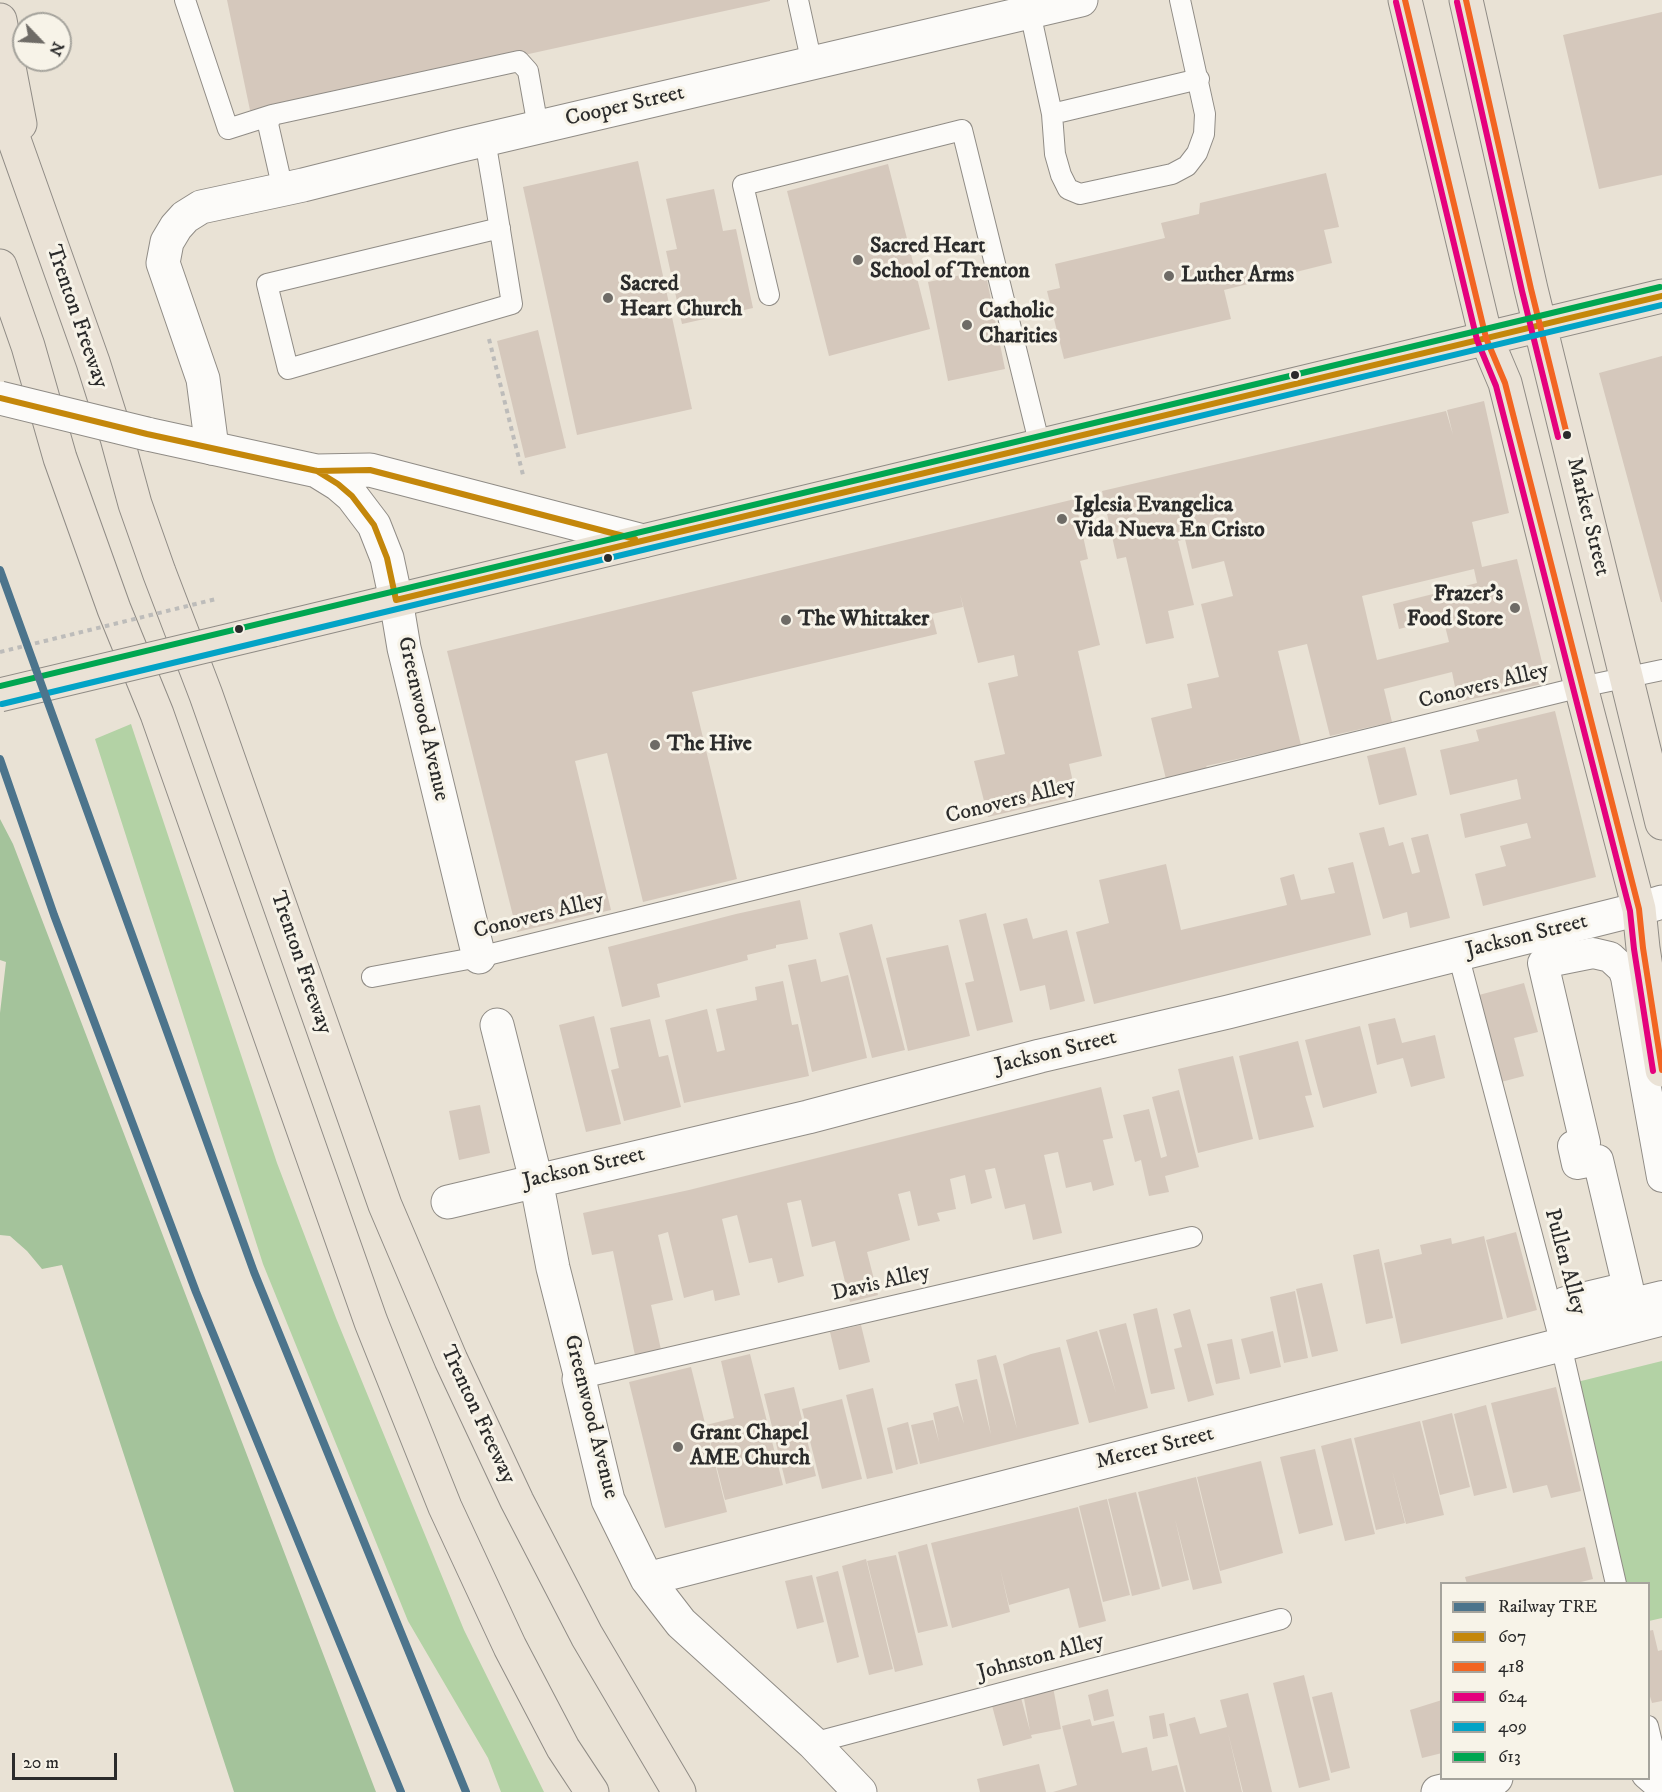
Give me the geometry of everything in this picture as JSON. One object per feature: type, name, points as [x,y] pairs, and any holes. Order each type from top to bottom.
[{"type":"main road","name":"Market Street","points":[[1405,0],[1486,338],[1505,383],[1581,687],[1651,905],[1643,948],[1662,1070]]},
{"type":"main road","name":"Market Street","points":[[1466,0],[1540,325],[1662,823]]},
{"type":"main road","points":[[0,20],[35,199]]},
{"type":"main road","name":"Trenton Freeway","points":[[0,100],[93,362],[135,504],[206,695],[385,1205],[450,1360],[517,1501],[587,1636],[679,1792]]},
{"type":"main road","points":[[0,266],[28,346],[60,458],[114,609],[157,714],[371,1322],[445,1507],[510,1647],[563,1748],[592,1792]]},
{"type":"main road","points":[[0,695],[1662,296]]},
{"type":"main road","points":[[563,1748],[580,1792]]},
{"type":"street","name":"Cooper Street","points":[[212,448],[203,379],[163,263],[168,242],[176,227],[185,217],[201,207],[284,190],[538,127],[1082,0]]},
{"type":"street","points":[[0,398],[147,435],[317,471],[370,470],[644,542]]},
{"type":"street","name":"Greenwood Avenue","points":[[317,471],[352,496],[375,525],[387,558],[404,648],[479,957]]},
{"type":"street","name":"Jackson Street","points":[[448,1202],[808,1117],[1040,1056],[1227,1012],[1651,905]]},
{"type":"street","points":[[1662,1177],[1623,969],[1610,957],[1593,952],[1543,963],[1585,1143],[1573,1146],[1577,1164],[1598,1160],[1628,1287],[1565,1302],[1562,1308],[1564,1315],[1571,1318],[1662,1296]]},
{"type":"street","name":"Greenwood Avenue","points":[[497,1025],[536,1180],[553,1268],[581,1377],[579,1379],[608,1500],[647,1579],[681,1623],[813,1743],[860,1792]]},
{"type":"street","name":"Mercer Street","points":[[647,1579],[1662,1319]]},
{"type":"street","points":[[1650,1775],[1662,1784]]},
{"type":"street","points":[[1438,1792],[1492,1780]]},
{"type":"lane","points":[[185,0],[228,129],[272,114],[519,61],[528,71],[538,127]]},
{"type":"lane","points":[[798,0],[812,64]]},
{"type":"lane","points":[[1030,12],[1052,114],[1054,154],[1060,175],[1068,189],[1080,194],[1172,174],[1186,166],[1197,153],[1204,134],[1205,114],[1180,0]]},
{"type":"lane","points":[[1052,114],[1199,79]]},
{"type":"lane","points":[[272,114],[268,124],[284,190]]},
{"type":"lane","points":[[770,295],[742,185],[962,130],[1040,446]]},
{"type":"lane","points":[[485,140],[500,228],[512,304],[288,369],[267,284],[500,228]]},
{"type":"lane","name":"Conovers Alley","points":[[372,977],[479,957],[1626,676],[1662,670]]},
{"type":"lane","name":"Pullen Alley","points":[[1458,954],[1561,1345],[1616,1582]]},
{"type":"lane","name":"Davis Alley","points":[[581,1377],[1192,1238]]},
{"type":"lane","name":"Johnston Alley","points":[[813,1743],[1281,1619]]},
{"type":"lane","points":[[1650,1734],[1662,1784]]},
{"type":"path","points":[[484,312],[524,476]]},
{"type":"path","points":[[0,652],[216,599]]},
{"type":"green space","points":[[131,724],[277,1163],[336,1318],[464,1630],[544,1792],[501,1792],[488,1758],[408,1621],[263,1264],[95,739]]},
{"type":"green space","points":[[0,819],[13,844],[376,1792],[234,1792],[62,1265],[42,1269],[10,1236],[0,1235],[0,1013],[6,962],[0,960]]},
{"type":"green space","points":[[1662,1361],[1662,1618],[1650,1621],[1650,1582],[1623,1582],[1573,1383]]},
{"type":"building","points":[[227,0],[770,0],[770,1],[251,115]]},
{"type":"building","points":[[1662,12],[1662,175],[1599,189],[1563,35]]},
{"type":"building","name":"Sacred Heart Church","points":[[638,161],[692,409],[577,435],[523,187]]},
{"type":"building","name":"Sacred Heart School of Trenton","points":[[888,164],[930,329],[829,356],[787,191]]},
{"type":"building","name":"Luther Arms","points":[[1326,173],[1339,227],[1324,230],[1332,263],[1224,290],[1231,319],[1064,359],[1047,291],[1060,288],[1055,264],[1165,238],[1161,223],[1199,214],[1200,203]]},
{"type":"building","points":[[714,189],[723,231],[736,229],[753,308],[682,324],[666,251],[677,249],[666,199]]},
{"type":"building","name":"Catholic Charities","points":[[985,270],[1005,369],[948,381],[928,282]]},
{"type":"building","points":[[538,330],[566,448],[525,458],[497,341]]},
{"type":"building","points":[[1662,356],[1662,602],[1661,602],[1599,373]]},
{"type":"building","points":[[1484,401],[1509,513],[1472,522],[1482,567],[1517,559],[1547,683],[1458,702],[1452,672],[1384,689],[1392,722],[1330,736],[1307,644],[1278,651],[1301,745],[1206,766],[1208,769],[1166,779],[1151,718],[1192,708],[1187,684],[1219,677],[1201,604],[1233,596],[1224,561],[1192,569],[1185,539],[1178,541],[1194,605],[1168,611],[1174,638],[1146,644],[1126,557],[1117,559],[1102,491],[1446,411],[1453,435],[1447,410]],"holes":[[[1474,569],[1477,583],[1393,604],[1399,629],[1443,618],[1449,642],[1377,660],[1362,596]]]},
{"type":"building","points":[[1075,499],[1088,559],[1080,561],[1100,645],[1078,651],[1102,756],[1069,764],[1076,796],[988,817],[974,761],[1005,754],[988,683],[1018,676],[1014,655],[978,663],[960,594],[963,607],[932,614],[937,634],[692,692],[737,879],[643,902],[607,753],[575,761],[611,910],[517,932],[447,651]]},
{"type":"building","points":[[1555,711],[1596,877],[1483,906],[1475,874],[1506,866],[1500,846],[1531,838],[1527,823],[1465,838],[1460,814],[1521,799],[1517,779],[1450,795],[1440,750],[1479,741],[1476,730]]},
{"type":"building","points":[[1405,747],[1417,795],[1379,805],[1367,756]]},
{"type":"building","points":[[1384,827],[1389,846],[1403,842],[1412,874],[1420,872],[1411,838],[1428,834],[1450,918],[1410,928],[1407,912],[1383,919],[1359,833]]},
{"type":"building","points":[[1353,862],[1371,935],[1094,1004],[1076,932],[1109,923],[1099,880],[1166,864],[1181,930],[1287,905],[1280,878],[1294,874],[1301,900],[1335,893],[1328,868]]},
{"type":"building","points":[[800,900],[808,939],[776,945],[776,948],[747,955],[748,960],[657,984],[660,997],[622,1007],[608,947]]},
{"type":"building","points":[[986,913],[1013,1022],[977,1031],[965,983],[974,981],[959,920]]},
{"type":"building","points":[[1027,918],[1033,939],[1067,930],[1085,1001],[1050,1010],[1045,985],[1020,991],[1003,924]]},
{"type":"building","points":[[872,924],[905,1050],[872,1058],[839,933]]},
{"type":"building","points":[[948,945],[970,1036],[908,1051],[886,958]]},
{"type":"building","points":[[816,959],[821,982],[848,975],[867,1058],[812,1072],[788,965]]},
{"type":"building","points":[[783,981],[792,1025],[798,1024],[809,1076],[684,1103],[665,1020],[707,1009],[717,1052],[725,1050],[716,1009],[757,1000],[755,987]]},
{"type":"building","points":[[1524,983],[1538,1032],[1514,1038],[1524,1076],[1501,1082],[1479,995]]},
{"type":"building","points":[[594,1016],[621,1124],[586,1132],[559,1025]]},
{"type":"building","points":[[1395,1018],[1402,1043],[1435,1035],[1445,1078],[1411,1087],[1403,1058],[1377,1065],[1368,1024]]},
{"type":"building","points":[[650,1019],[659,1057],[668,1055],[681,1107],[624,1121],[611,1070],[619,1068],[610,1028]]},
{"type":"building","points":[[1360,1026],[1377,1093],[1323,1108],[1305,1040]]},
{"type":"building","points":[[1298,1041],[1312,1095],[1305,1096],[1314,1127],[1259,1140],[1239,1056]]},
{"type":"building","points":[[1233,1056],[1253,1139],[1198,1153],[1178,1069]]},
{"type":"building","points":[[1101,1087],[1113,1138],[1103,1140],[1114,1185],[1093,1191],[1091,1182],[1066,1188],[1058,1152],[1044,1155],[1062,1233],[1033,1240],[1025,1204],[1005,1209],[995,1168],[985,1170],[992,1198],[971,1204],[965,1175],[950,1179],[956,1209],[937,1213],[940,1221],[918,1226],[910,1191],[898,1194],[910,1240],[867,1252],[878,1295],[850,1302],[835,1241],[812,1247],[801,1200],[787,1203],[804,1276],[778,1283],[772,1258],[749,1263],[737,1215],[722,1219],[740,1295],[715,1301],[713,1290],[684,1298],[668,1232],[658,1235],[673,1300],[651,1305],[662,1354],[636,1360],[613,1251],[592,1255],[583,1213],[689,1190]]},
{"type":"building","points":[[1179,1090],[1199,1167],[1165,1176],[1169,1192],[1149,1196],[1141,1160],[1135,1162],[1123,1115],[1149,1109],[1161,1158],[1167,1156],[1152,1097]]},
{"type":"building","points":[[480,1105],[490,1153],[459,1160],[449,1111]]},
{"type":"building","points":[[1516,1232],[1537,1310],[1507,1318],[1486,1240]]},
{"type":"building","points":[[1484,1236],[1503,1319],[1401,1344],[1384,1263],[1422,1254],[1420,1245],[1451,1238],[1452,1244]]},
{"type":"building","points":[[1379,1249],[1393,1318],[1366,1324],[1353,1255]]},
{"type":"building","points":[[1322,1283],[1338,1351],[1312,1357],[1296,1289]]},
{"type":"building","points":[[1295,1291],[1308,1358],[1284,1363],[1270,1297]]},
{"type":"building","points":[[1157,1308],[1175,1389],[1151,1394],[1133,1314]]},
{"type":"building","points":[[1190,1309],[1214,1395],[1188,1402],[1174,1349],[1182,1347],[1173,1314]]},
{"type":"building","points":[[1126,1323],[1148,1408],[1089,1423],[1066,1340],[1097,1331],[1116,1393],[1099,1330]]},
{"type":"building","points":[[861,1325],[870,1362],[839,1370],[830,1332]]},
{"type":"building","points":[[1273,1331],[1281,1367],[1250,1374],[1241,1339]]},
{"type":"building","points":[[1232,1339],[1240,1379],[1216,1384],[1207,1344]]},
{"type":"building","points":[[1060,1347],[1079,1424],[920,1464],[911,1425],[933,1420],[939,1442],[933,1413],[958,1406],[964,1424],[955,1384],[977,1379],[991,1435],[977,1360],[996,1355],[1017,1429],[1003,1364]]},
{"type":"building","points":[[750,1354],[783,1485],[725,1500],[706,1425],[734,1418],[721,1361]]},
{"type":"building","name":"Grant Chapel AME Church","points":[[691,1367],[727,1512],[665,1528],[629,1382]]},
{"type":"building","points":[[794,1387],[816,1476],[786,1484],[764,1394]]},
{"type":"building","points":[[1556,1387],[1581,1491],[1551,1498],[1547,1485],[1513,1493],[1491,1403]]},
{"type":"building","points":[[873,1388],[893,1473],[867,1479],[846,1395]]},
{"type":"building","points":[[842,1399],[862,1479],[822,1489],[802,1409]]},
{"type":"building","points":[[1486,1405],[1507,1488],[1474,1496],[1454,1414]]},
{"type":"building","points":[[1452,1413],[1470,1487],[1440,1495],[1422,1421]]},
{"type":"building","points":[[1420,1421],[1444,1515],[1406,1524],[1392,1470],[1405,1523],[1376,1530],[1354,1438]]},
{"type":"building","points":[[908,1422],[918,1464],[896,1470],[887,1428]]},
{"type":"building","points":[[1351,1438],[1375,1534],[1345,1541],[1321,1446]]},
{"type":"building","points":[[1315,1449],[1333,1525],[1299,1534],[1280,1457]]},
{"type":"building","points":[[1261,1461],[1283,1553],[1220,1571],[1197,1477]]},
{"type":"building","points":[[1196,1477],[1222,1583],[1193,1590],[1175,1519],[1189,1580],[1162,1587],[1138,1492]]},
{"type":"building","points":[[1136,1492],[1160,1589],[1132,1596],[1108,1499]]},
{"type":"building","points":[[1107,1499],[1130,1595],[1103,1602],[1079,1506]]},
{"type":"building","points":[[1078,1507],[1106,1621],[1079,1628],[1069,1588],[1009,1605],[1000,1568],[1010,1612],[952,1628],[931,1543]]},
{"type":"building","points":[[927,1544],[948,1626],[918,1633],[898,1552]]},
{"type":"building","points":[[1585,1547],[1593,1579],[1581,1582],[1466,1582],[1465,1577]]},
{"type":"building","points":[[896,1555],[923,1665],[895,1672],[867,1561]]},
{"type":"building","points":[[866,1559],[893,1669],[869,1675],[842,1566]]},
{"type":"building","points":[[838,1571],[859,1657],[837,1663],[816,1577]]},
{"type":"building","points":[[812,1575],[824,1622],[797,1629],[785,1581]]},
{"type":"building","points":[[1653,1630],[1658,1651],[1662,1650],[1662,1701],[1652,1703],[1650,1696],[1650,1631]]},
{"type":"building","points":[[1304,1675],[1330,1780],[1299,1788],[1273,1683]]},
{"type":"building","points":[[1053,1687],[1061,1729],[1031,1735],[1032,1738],[1003,1746],[991,1702],[1020,1694],[1030,1731],[1023,1693]]},
{"type":"building","points":[[1108,1689],[1114,1716],[1094,1721],[1088,1695]]},
{"type":"building","points":[[1332,1692],[1350,1768],[1331,1773],[1312,1697]]},
{"type":"building","points":[[1248,1693],[1272,1792],[1243,1792],[1228,1733],[1242,1792],[1186,1792],[1169,1724],[1195,1717],[1200,1734],[1227,1727],[1220,1700]]},
{"type":"building","points":[[1440,1701],[1440,1754],[1422,1758],[1410,1710]]},
{"type":"building","points":[[1164,1713],[1168,1736],[1153,1739],[1149,1716]]},
{"type":"building","points":[[1090,1719],[1092,1726],[1114,1721],[1122,1753],[1147,1747],[1152,1771],[1177,1765],[1184,1792],[1053,1792],[1077,1785],[1062,1726]]},
{"type":"building","points":[[1039,1764],[1046,1792],[980,1792],[977,1779]]},
{"type":"rail line","name":"TRE","points":[[0,570],[254,1272],[466,1792]]},
{"type":"rail line","name":"TRE","points":[[0,759],[54,915],[196,1292],[401,1792]]},
{"type":"transit line","name":"418","points":[[1405,0],[1486,338],[1505,383],[1639,909],[1662,1070]]},
{"type":"transit line","name":"418","points":[[1466,0],[1531,289],[1567,435]]},
{"type":"transit line","name":"624","points":[[1396,2],[1477,340],[1496,386],[1630,911],[1653,1071]]},
{"type":"transit line","name":"624","points":[[1457,2],[1522,291],[1558,437]]},
{"type":"transit line","name":"613","points":[[0,686],[1660,287]]},
{"type":"transit line","name":"607","points":[[317,471],[352,496],[374,525],[387,558],[396,600],[1662,296]]},
{"type":"transit line","name":"409","points":[[2,704],[1662,305]]},
{"type":"transit line","name":"607","points":[[0,398],[147,434],[317,471],[370,470],[635,539]]},
{"type":"place","name":"Sacred Heart School of Trenton","points":[[858,260]]},
{"type":"place","name":"Luther Arms","points":[[1169,276]]},
{"type":"place","name":"Sacred Heart Church","points":[[608,298]]},
{"type":"place","name":"Catholic Charities","points":[[967,325]]},
{"type":"place","name":"Iglesia Evangelica Vida Nueva En Cristo","points":[[1062,519]]},
{"type":"place","name":"Frazer's Food Store","points":[[1515,608]]},
{"type":"place","name":"The Whittaker","points":[[786,620]]},
{"type":"place","name":"The Hive","points":[[655,745]]},
{"type":"place","name":"Grant Chapel AME Church","points":[[678,1447]]}]
